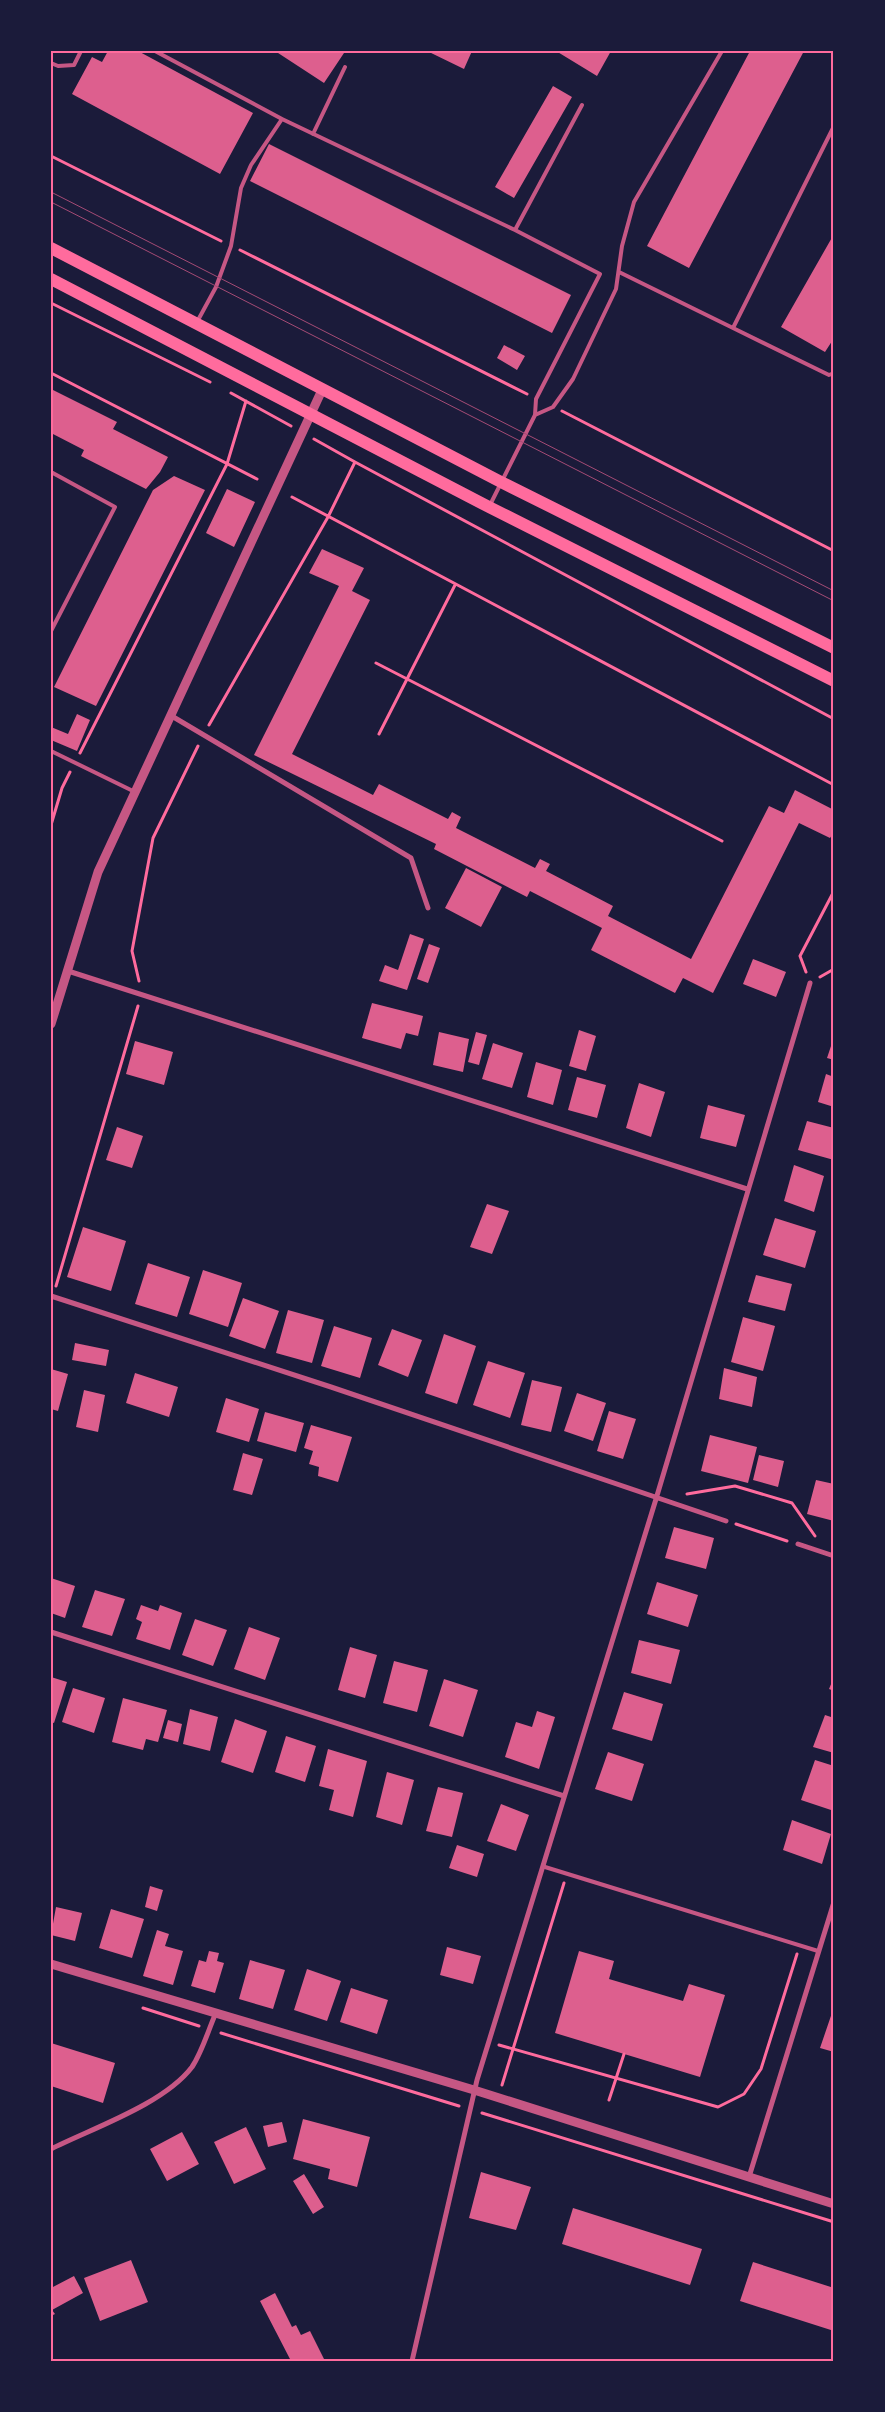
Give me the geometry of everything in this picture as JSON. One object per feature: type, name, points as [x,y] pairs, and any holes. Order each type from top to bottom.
[{"type":"main road","points":[[51,248],[501,482],[834,648]]},
{"type":"main road","points":[[51,279],[489,507],[834,681]]},
{"type":"street","points":[[51,1024],[98,872],[322,390]]},
{"type":"street","points":[[170,715],[411,858],[428,908]]},
{"type":"street","points":[[68,971],[747,1189]]},
{"type":"street","points":[[412,2361],[474,2090],[656,1499],[810,983]]},
{"type":"street","points":[[52,1296],[331,1387],[656,1499],[726,1521]]},
{"type":"street","points":[[798,1544],[831,1555]]},
{"type":"street","points":[[51,1632],[564,1796]]},
{"type":"street","points":[[750,2177],[834,1902]]},
{"type":"street","points":[[51,1964],[215,2015],[474,2090],[834,2204]]},
{"type":"street","points":[[51,2148],[152,2100],[175,2085],[193,2066],[215,2015]]},
{"type":"lane","points":[[51,64],[58,66],[74,65],[80,51]]},
{"type":"lane","points":[[154,51],[282,119],[515,230],[600,274],[536,399],[535,415],[489,507]]},
{"type":"lane","points":[[535,415],[553,407],[573,379],[616,289],[622,246],[634,202],[722,51]]},
{"type":"lane","points":[[313,134],[345,67]]},
{"type":"lane","points":[[515,230],[582,105]]},
{"type":"lane","points":[[196,324],[216,287],[231,246],[241,188],[251,165],[282,119]]},
{"type":"lane","points":[[733,328],[834,126]]},
{"type":"lane","points":[[618,272],[829,375],[834,373]]},
{"type":"lane","points":[[51,472],[115,507],[51,631]]},
{"type":"lane","points":[[51,751],[135,792]]},
{"type":"lane","points":[[544,1867],[818,1951]]},
{"type":"path","points":[[51,156],[536,399]]},
{"type":"path","points":[[51,303],[212,383]]},
{"type":"path","points":[[51,373],[257,479]]},
{"type":"path","points":[[229,392],[355,462],[834,719]]},
{"type":"path","points":[[51,825],[62,788],[227,464],[246,401]]},
{"type":"path","points":[[553,407],[834,551]]},
{"type":"path","points":[[52,1296],[142,994],[132,951],[153,838],[204,735],[328,516],[355,462]]},
{"type":"path","points":[[292,497],[834,785]]},
{"type":"path","points":[[379,734],[455,585]]},
{"type":"path","points":[[376,664],[722,841]]},
{"type":"path","points":[[810,983],[800,956],[834,891]]},
{"type":"path","points":[[656,1499],[735,1486],[792,1503],[831,1555]]},
{"type":"path","points":[[726,1521],[798,1544]]},
{"type":"path","points":[[498,2098],[567,1874]]},
{"type":"path","points":[[489,2042],[718,2106],[744,2094],[761,2069],[800,1946]]},
{"type":"path","points":[[135,2006],[834,2222]]},
{"type":"path","points":[[609,2100],[624,2054]]},
{"type":"building","points":[[108,51],[138,51],[253,113],[220,174],[72,94],[92,57],[102,62]]},
{"type":"building","points":[[275,51],[341,51],[344,53],[324,83]]},
{"type":"building","points":[[427,51],[472,51],[464,69]]},
{"type":"building","points":[[556,51],[611,51],[597,76]]},
{"type":"building","points":[[750,51],[804,51],[689,268],[647,246]]},
{"type":"building","points":[[553,86],[572,97],[514,198],[495,187]]},
{"type":"building","points":[[269,144],[571,295],[552,333],[250,181]]},
{"type":"building","points":[[834,234],[834,338],[825,352],[781,327]]},
{"type":"building","points":[[504,345],[525,356],[517,370],[497,358]]},
{"type":"building","points":[[51,389],[117,422],[113,429],[168,457],[160,472],[146,489],[81,456],[84,450],[51,433]]},
{"type":"building","points":[[174,476],[205,490],[96,706],[54,687],[153,490]]},
{"type":"building","points":[[227,489],[255,502],[234,547],[206,533]]},
{"type":"building","points":[[322,549],[364,568],[352,591],[370,600],[292,754],[373,795],[379,784],[448,819],[452,812],[461,817],[456,828],[535,868],[540,859],[550,864],[546,871],[613,906],[608,916],[691,959],[769,806],[784,813],[795,790],[834,810],[834,832],[830,838],[799,823],[713,993],[683,978],[675,993],[591,950],[602,928],[530,891],[527,897],[434,849],[436,844],[254,755],[339,586],[309,573]]},
{"type":"building","points":[[77,714],[90,720],[77,751],[51,740],[51,727],[68,734]]},
{"type":"building","points":[[466,868],[502,887],[481,927],[445,908]]},
{"type":"building","points":[[410,934],[424,939],[407,990],[379,981],[385,965],[398,970]]},
{"type":"building","points":[[429,944],[440,948],[428,983],[417,979]]},
{"type":"building","points":[[753,959],[786,972],[776,997],[743,984]]},
{"type":"building","points":[[372,1003],[423,1016],[418,1036],[406,1033],[401,1049],[362,1038]]},
{"type":"building","points":[[579,1030],[596,1036],[586,1071],[569,1066]]},
{"type":"building","points":[[439,1032],[469,1039],[463,1072],[433,1065]]},
{"type":"building","points":[[476,1032],[487,1035],[479,1065],[468,1062]]},
{"type":"building","points":[[834,1037],[834,1060],[827,1058]]},
{"type":"building","points":[[135,1041],[173,1052],[164,1085],[126,1074]]},
{"type":"building","points":[[493,1043],[523,1053],[512,1088],[482,1079]]},
{"type":"building","points":[[536,1062],[562,1070],[553,1105],[527,1097]]},
{"type":"building","points":[[826,1074],[834,1077],[834,1107],[818,1102]]},
{"type":"building","points":[[577,1077],[606,1085],[597,1118],[568,1110]]},
{"type":"building","points":[[639,1083],[665,1092],[651,1137],[626,1128]]},
{"type":"building","points":[[708,1105],[745,1115],[736,1147],[700,1138]]},
{"type":"building","points":[[807,1121],[834,1128],[834,1160],[798,1150]]},
{"type":"building","points":[[117,1127],[143,1136],[132,1168],[106,1160]]},
{"type":"building","points":[[794,1165],[824,1176],[814,1212],[784,1201]]},
{"type":"building","points":[[487,1204],[509,1211],[492,1254],[470,1247]]},
{"type":"building","points":[[775,1218],[816,1231],[805,1268],[763,1255]]},
{"type":"building","points":[[83,1227],[126,1241],[111,1291],[67,1277]]},
{"type":"building","points":[[148,1263],[190,1277],[177,1317],[135,1304]]},
{"type":"building","points":[[203,1270],[242,1283],[228,1327],[189,1314]]},
{"type":"building","points":[[756,1275],[792,1284],[785,1311],[748,1302]]},
{"type":"building","points":[[243,1298],[279,1311],[265,1349],[229,1336]]},
{"type":"building","points":[[288,1310],[324,1320],[312,1363],[276,1353]]},
{"type":"building","points":[[743,1317],[775,1326],[763,1371],[731,1362]]},
{"type":"building","points":[[334,1326],[372,1338],[360,1378],[321,1366]]},
{"type":"building","points":[[392,1329],[422,1340],[408,1377],[378,1365]]},
{"type":"building","points":[[444,1334],[476,1346],[457,1404],[425,1393]]},
{"type":"building","points":[[75,1343],[109,1350],[106,1366],[72,1360]]},
{"type":"building","points":[[488,1361],[525,1373],[510,1418],[473,1405]]},
{"type":"building","points":[[724,1368],[757,1377],[752,1407],[719,1399]]},
{"type":"building","points":[[51,1369],[68,1374],[58,1411],[51,1409]]},
{"type":"building","points":[[135,1373],[178,1387],[169,1417],[126,1403]]},
{"type":"building","points":[[532,1380],[562,1387],[551,1432],[521,1425]]},
{"type":"building","points":[[84,1390],[105,1395],[98,1432],[76,1427]]},
{"type":"building","points":[[577,1393],[606,1403],[593,1441],[564,1431]]},
{"type":"building","points":[[226,1398],[259,1409],[249,1442],[216,1432]]},
{"type":"building","points":[[609,1411],[636,1419],[623,1459],[597,1451]]},
{"type":"building","points":[[265,1412],[304,1423],[296,1452],[257,1441]]},
{"type":"building","points":[[311,1425],[352,1437],[338,1482],[318,1476],[319,1467],[309,1464],[313,1451],[304,1448]]},
{"type":"building","points":[[710,1435],[757,1447],[748,1483],[701,1471]]},
{"type":"building","points":[[243,1453],[263,1459],[252,1495],[233,1490]]},
{"type":"building","points":[[759,1455],[784,1461],[778,1487],[753,1480]]},
{"type":"building","points":[[816,1480],[834,1484],[834,1521],[807,1514]]},
{"type":"building","points":[[674,1527],[714,1538],[706,1569],[665,1558]]},
{"type":"building","points":[[51,1578],[75,1586],[65,1618],[51,1613]]},
{"type":"building","points":[[657,1582],[698,1595],[688,1627],[647,1614]]},
{"type":"building","points":[[95,1590],[125,1599],[112,1636],[82,1627]]},
{"type":"building","points":[[141,1605],[158,1611],[160,1605],[182,1613],[170,1650],[136,1639],[142,1622],[136,1619]]},
{"type":"building","points":[[195,1619],[227,1630],[213,1666],[182,1655]]},
{"type":"building","points":[[249,1627],[280,1638],[265,1680],[234,1669]]},
{"type":"building","points":[[639,1640],[680,1650],[671,1684],[631,1673]]},
{"type":"building","points":[[350,1647],[377,1655],[365,1698],[338,1690]]},
{"type":"building","points":[[394,1661],[428,1670],[417,1712],[383,1703]]},
{"type":"building","points":[[51,1677],[67,1682],[54,1723],[51,1722]]},
{"type":"building","points":[[834,1677],[834,1691],[829,1689]]},
{"type":"building","points":[[444,1679],[478,1690],[463,1737],[429,1726]]},
{"type":"building","points":[[73,1688],[105,1698],[94,1733],[62,1722]]},
{"type":"building","points":[[624,1692],[663,1704],[652,1741],[612,1729]]},
{"type":"building","points":[[123,1698],[167,1710],[158,1742],[146,1739],[143,1750],[112,1742]]},
{"type":"building","points":[[190,1709],[218,1717],[210,1751],[183,1744]]},
{"type":"building","points":[[537,1711],[555,1717],[539,1769],[505,1757],[516,1722],[532,1727]]},
{"type":"building","points":[[825,1715],[834,1718],[834,1753],[813,1747]]},
{"type":"building","points":[[235,1719],[267,1731],[253,1773],[221,1762]]},
{"type":"building","points":[[168,1720],[182,1724],[178,1742],[163,1738]]},
{"type":"building","points":[[286,1736],[316,1746],[305,1782],[275,1772]]},
{"type":"building","points":[[328,1749],[367,1761],[353,1817],[329,1810],[334,1790],[319,1786]]},
{"type":"building","points":[[608,1752],[644,1764],[632,1801],[595,1789]]},
{"type":"building","points":[[815,1760],[834,1766],[834,1811],[801,1800]]},
{"type":"building","points":[[387,1772],[414,1780],[402,1825],[376,1817]]},
{"type":"building","points":[[438,1787],[463,1793],[452,1837],[426,1831]]},
{"type":"building","points":[[501,1804],[529,1815],[516,1851],[487,1841]]},
{"type":"building","points":[[792,1820],[831,1834],[822,1864],[783,1850]]},
{"type":"building","points":[[457,1845],[484,1854],[477,1877],[449,1868]]},
{"type":"building","points":[[150,1886],[163,1890],[157,1911],[145,1907]]},
{"type":"building","points":[[56,1907],[82,1913],[75,1941],[51,1935]]},
{"type":"building","points":[[111,1909],[144,1919],[132,1958],[99,1948]]},
{"type":"building","points":[[157,1930],[169,1934],[165,1946],[183,1951],[173,1985],[143,1976]]},
{"type":"building","points":[[447,1947],[481,1956],[473,1984],[440,1975]]},
{"type":"building","points":[[209,1951],[219,1953],[217,1961],[224,1963],[215,1993],[191,1986],[199,1960],[206,1962]]},
{"type":"building","points":[[579,1951],[614,1961],[609,1979],[683,2001],[689,1984],[725,1995],[700,2077],[555,2033]]},
{"type":"building","points":[[250,1960],[285,1970],[273,2009],[239,1999]]},
{"type":"building","points":[[307,1969],[341,1981],[327,2021],[294,2010]]},
{"type":"building","points":[[351,1988],[388,2000],[377,2034],[340,2022]]},
{"type":"building","points":[[834,2007],[834,2052],[820,2048]]},
{"type":"building","points":[[51,2043],[115,2063],[103,2103],[51,2086]]},
{"type":"building","points":[[303,2119],[370,2137],[357,2187],[328,2179],[330,2169],[293,2159]]},
{"type":"building","points":[[282,2122],[287,2142],[268,2147],[263,2126]]},
{"type":"building","points":[[246,2127],[266,2169],[234,2184],[214,2142]]},
{"type":"building","points":[[182,2132],[199,2164],[167,2181],[150,2149]]},
{"type":"building","points":[[481,2172],[531,2187],[516,2230],[469,2218]]},
{"type":"building","points":[[304,2174],[324,2207],[313,2214],[293,2181]]},
{"type":"building","points":[[573,2208],[702,2249],[690,2285],[562,2244]]},
{"type":"building","points":[[131,2260],[148,2302],[100,2321],[84,2278]]},
{"type":"building","points":[[753,2262],[834,2288],[834,2331],[740,2301]]},
{"type":"building","points":[[74,2276],[83,2293],[52,2310],[55,2314],[51,2316],[51,2288]]},
{"type":"building","points":[[275,2293],[292,2327],[296,2325],[301,2335],[310,2331],[325,2361],[291,2361],[260,2301]]},
{"type":"tram line","points":[[51,192],[834,591]]},
{"type":"tram line","points":[[51,202],[834,601]]}]
